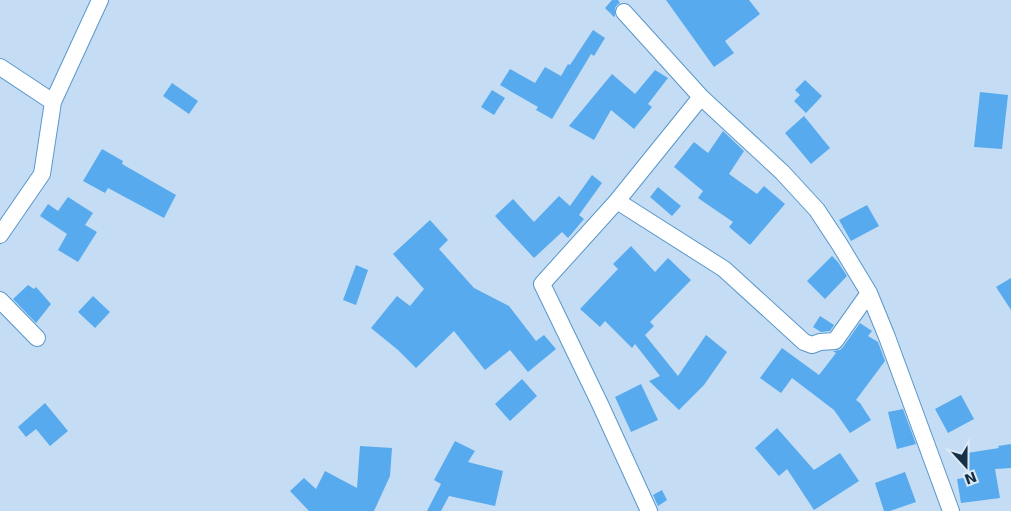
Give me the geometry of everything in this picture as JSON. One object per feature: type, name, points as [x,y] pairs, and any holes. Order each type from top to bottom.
[{"type":"street","points":[[0,235],[42,174],[53,102],[100,0]]},
{"type":"street","points":[[624,12],[701,97],[782,172],[816,210],[840,245],[869,293],[951,511]]},
{"type":"street","points":[[0,67],[53,102]]},
{"type":"street","points":[[649,511],[542,284],[616,201],[701,97]]},
{"type":"street","points":[[616,201],[724,269],[804,342],[812,345],[820,342],[835,341],[869,293]]},
{"type":"street","points":[[0,300],[36,338]]},
{"type":"building","points":[[612,0],[618,0],[620,3],[615,8],[614,17],[605,8]]},
{"type":"building","points":[[666,0],[749,0],[760,14],[725,41],[734,53],[714,67]]},
{"type":"building","points":[[593,30],[605,38],[594,56],[591,54],[552,119],[536,110],[538,107],[500,85],[510,69],[535,83],[545,67],[561,76]]},
{"type":"building","points":[[655,70],[668,78],[648,104],[652,107],[634,129],[611,110],[594,140],[569,126],[612,74],[635,94]]},
{"type":"building","points":[[805,80],[822,96],[806,113],[794,101],[800,95],[795,90]]},
{"type":"building","points":[[172,83],[198,101],[189,114],[163,96]]},
{"type":"building","points":[[492,90],[505,98],[494,115],[481,107]]},
{"type":"building","points":[[980,92],[1008,95],[1002,149],[974,147]]},
{"type":"building","points":[[804,116],[830,148],[811,164],[785,133]]},
{"type":"building","points":[[723,131],[744,151],[729,174],[757,194],[764,186],[785,204],[750,245],[729,227],[733,222],[698,198],[703,191],[674,167],[694,142],[708,153]]},
{"type":"building","points":[[102,149],[123,161],[122,164],[176,195],[164,218],[108,188],[105,193],[83,181]]},
{"type":"building","points":[[592,175],[602,183],[579,215],[584,219],[568,238],[562,232],[534,258],[495,216],[513,199],[534,222],[559,196],[570,206]]},
{"type":"building","points":[[658,187],[681,206],[672,216],[650,197]]},
{"type":"building","points":[[68,197],[93,213],[85,225],[97,232],[78,262],[58,250],[67,234],[40,216],[48,204],[58,211]]},
{"type":"building","points":[[867,205],[879,226],[851,241],[839,220]]},
{"type":"building","points":[[430,220],[448,240],[439,249],[474,288],[509,306],[536,341],[544,335],[556,349],[528,372],[510,350],[485,370],[454,331],[416,368],[371,328],[397,296],[410,306],[424,289],[393,254]]},
{"type":"building","points":[[631,246],[655,272],[668,258],[691,280],[650,322],[654,326],[645,335],[678,376],[706,335],[727,352],[704,385],[679,410],[649,381],[660,376],[635,344],[632,348],[605,321],[600,327],[580,309],[618,269],[613,264]]},
{"type":"building","points":[[832,256],[847,276],[825,299],[807,281]]},
{"type":"building","points":[[356,265],[368,270],[356,305],[343,300]]},
{"type":"building","points":[[1011,278],[1011,310],[996,287]]},
{"type":"building","points":[[28,285],[34,289],[36,287],[51,304],[36,323],[13,299]]},
{"type":"building","points":[[93,296],[110,312],[95,328],[78,312]]},
{"type":"building","points":[[820,316],[834,325],[830,331],[821,332],[813,327]]},
{"type":"building","points":[[860,323],[872,331],[868,336],[878,342],[885,361],[856,400],[871,420],[850,433],[834,410],[792,378],[781,393],[760,378],[782,348],[819,375],[836,353],[833,351],[840,350],[843,347]]},
{"type":"building","points":[[522,379],[537,396],[510,421],[495,404]]},
{"type":"building","points":[[641,384],[658,420],[631,432],[615,397]]},
{"type":"building","points":[[961,395],[974,419],[948,433],[935,409]]},
{"type":"building","points":[[45,403],[68,431],[50,446],[36,429],[26,437],[18,427]]},
{"type":"building","points":[[903,409],[916,444],[897,449],[888,412]]},
{"type":"building","points":[[777,428],[814,470],[840,453],[859,481],[814,510],[787,469],[779,476],[755,448]]},
{"type":"building","points":[[455,441],[475,451],[468,462],[503,471],[495,506],[449,496],[441,511],[427,511],[441,484],[434,480]]},
{"type":"building","points":[[1011,444],[1011,468],[995,469],[1000,498],[961,503],[957,479],[970,477],[967,453],[999,448],[998,446]]},
{"type":"building","points":[[360,446],[392,448],[390,476],[374,511],[309,511],[290,491],[304,478],[316,489],[325,471],[357,488]]},
{"type":"building","points":[[905,472],[916,502],[890,511],[884,511],[875,483]]},
{"type":"building","points":[[662,490],[667,500],[658,506],[653,495]]}]
